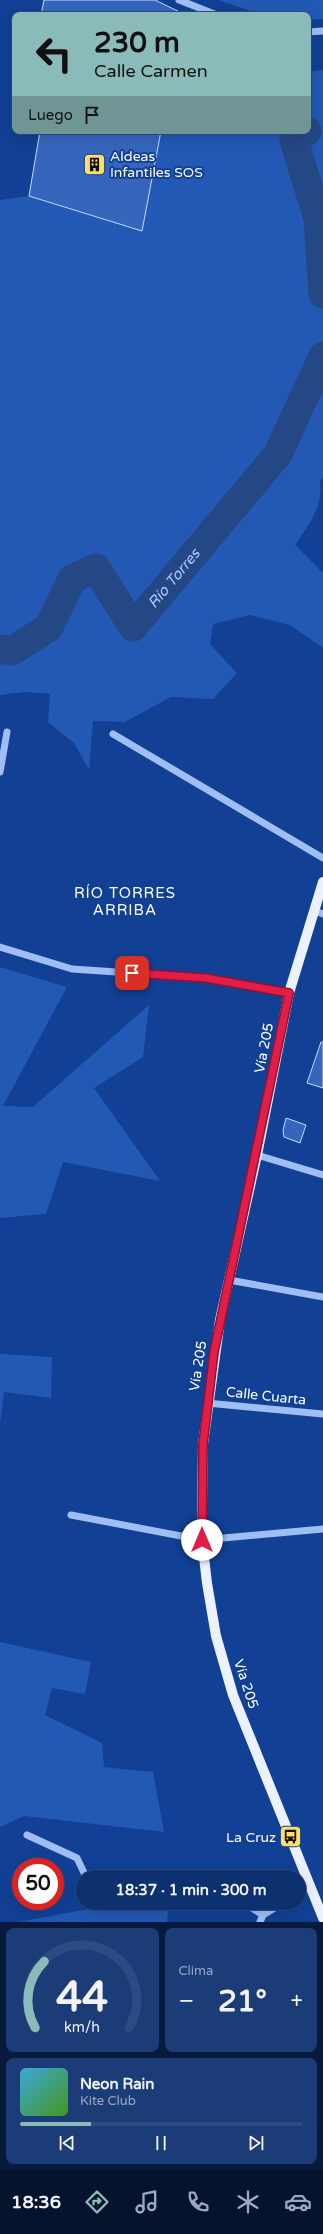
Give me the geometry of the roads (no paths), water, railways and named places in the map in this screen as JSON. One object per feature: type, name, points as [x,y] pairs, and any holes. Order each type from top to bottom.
[{"type":"main road","name":"Vía 205","points":[[323,882],[319,913],[289,993],[220,1320],[207,1403],[203,1444],[202,1540],[207,1583],[216,1636],[233,1695],[323,1918]]},
{"type":"street","points":[[179,0],[209,12]]},
{"type":"street","points":[[311,32],[323,31]]},
{"type":"street","points":[[0,772],[8,732]]},
{"type":"street","points":[[113,734],[323,858]]},
{"type":"street","points":[[0,948],[72,969],[206,978],[289,993]]},
{"type":"street","points":[[256,1155],[323,1175]]},
{"type":"street","points":[[229,1280],[323,1298]]},
{"type":"street","name":"Calle Cuarta","points":[[207,1403],[323,1414]]},
{"type":"street","points":[[71,1515],[202,1540],[323,1529]]},
{"type":"street","points":[[27,1835],[77,1858],[83,1870]]},
{"type":"street","points":[[306,1888],[310,1885]]},
{"type":"street","points":[[252,1910],[262,1919],[274,1910]]},
{"type":"waterway","name":"Río Torres","points":[[303,134],[294,141],[318,218],[323,294]]},
{"type":"waterway","name":"Río Torres","points":[[0,649],[12,651],[49,627],[72,579],[96,568],[133,627],[278,454],[323,356]]},
{"type":"place","name":"Aldeas Infantiles SOS","points":[[95,164]]},
{"type":"place","name":"La Cruz","points":[[291,1837]]},
{"type":"district","name":"RÍO TORRES ARRIBA","points":[[125,902]]}]
